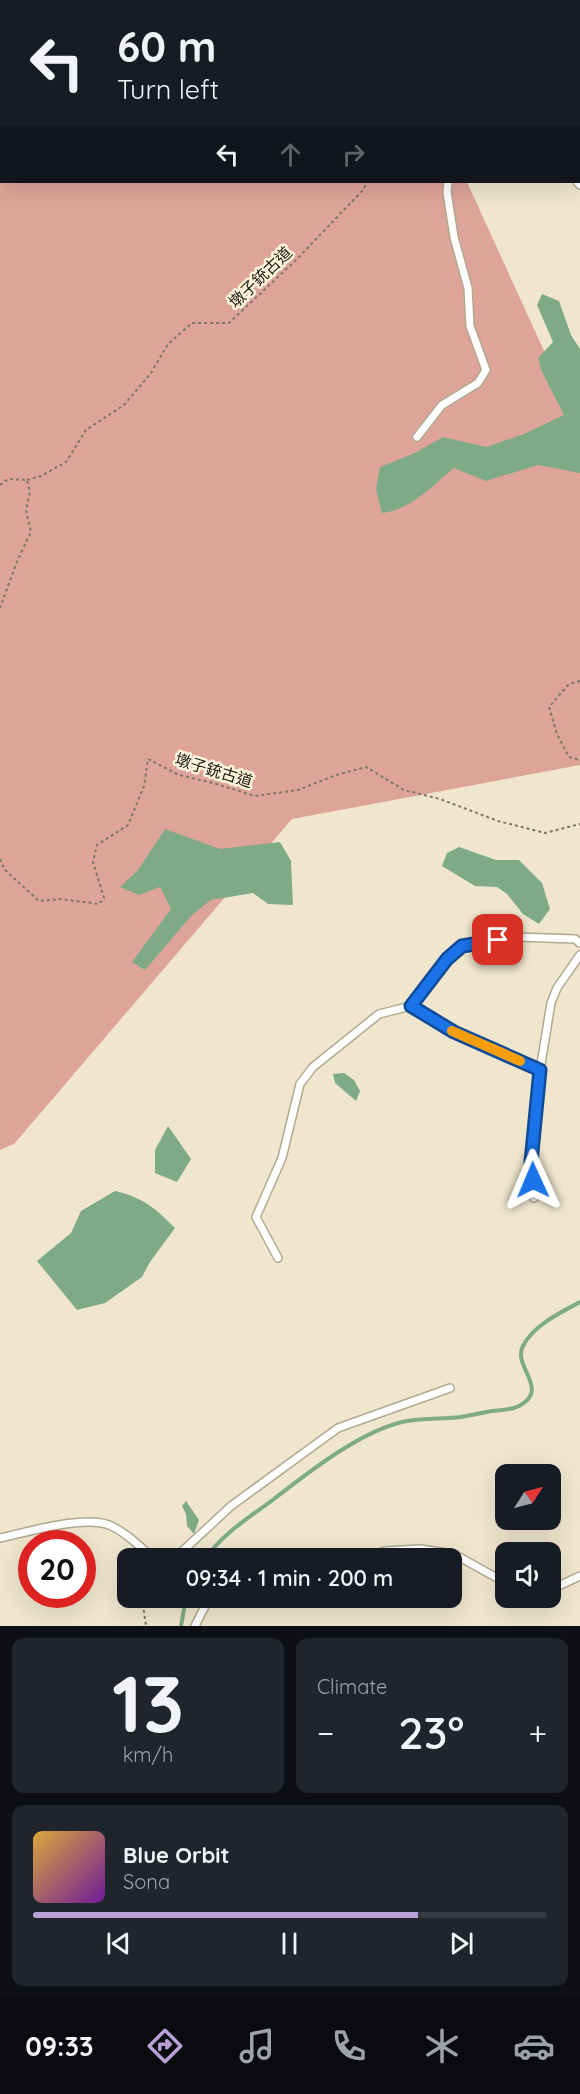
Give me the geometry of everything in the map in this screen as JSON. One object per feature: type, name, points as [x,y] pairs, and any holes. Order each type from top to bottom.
[{"type":"lane","points":[[417,437],[442,405],[478,383],[486,370],[470,326],[468,288],[454,237],[447,192],[448,183]]},
{"type":"lane","points":[[278,1258],[256,1217],[282,1158],[300,1084],[313,1066],[379,1014],[411,1006],[447,959],[462,946],[516,937],[575,939],[580,942]]},
{"type":"lane","points":[[534,1198],[531,1162],[540,1070],[551,1003],[557,987],[580,955]]},
{"type":"lane","points":[[411,1006],[454,1032],[540,1070]]},
{"type":"lane","points":[[186,1548],[231,1506],[338,1428],[450,1388]]},
{"type":"lane","points":[[0,1538],[70,1523],[93,1521],[119,1531],[140,1548]]},
{"type":"lane","points":[[462,1558],[495,1577]]},
{"type":"lane","points":[[561,1584],[580,1575]]},
{"type":"lane","points":[[195,1626],[202,1608]]},
{"type":"path","name":"墩子銃古道","points":[[0,485],[9,479],[27,480],[41,476],[66,462],[86,430],[124,405],[151,373],[168,344],[192,323],[229,323],[296,260],[363,190],[366,183]]},
{"type":"path","points":[[0,608],[18,559],[31,532],[26,510],[30,492],[27,480]]},
{"type":"path","points":[[580,681],[569,684],[549,707],[557,735],[569,757],[580,760]]},
{"type":"path","name":"墩子銃古道","points":[[0,860],[4,869],[39,902],[61,899],[99,904],[104,898],[93,862],[97,845],[128,825],[144,786],[148,759],[179,775],[255,796],[298,790],[336,775],[366,767],[404,790],[440,799],[498,821],[545,833],[580,824]]},
{"type":"path","points":[[143,1608],[146,1626]]},
{"type":"shaded area","points":[[0,183],[467,183],[576,421],[580,425],[580,765],[292,819],[14,1144],[0,1150]]},
{"type":"shaded area","points":[[542,294],[559,301],[571,335],[580,349],[580,473],[538,465],[486,481],[454,468],[412,502],[393,511],[382,513],[376,489],[380,467],[415,453],[443,437],[486,447],[524,434],[564,415],[542,372],[538,358],[553,342],[537,305]]},
{"type":"shaded area","points":[[165,829],[220,849],[280,842],[291,861],[293,905],[268,904],[253,893],[211,900],[192,915],[145,970],[132,962],[171,909],[160,887],[139,895],[120,887],[138,870]]},
{"type":"shaded area","points":[[459,847],[496,860],[519,860],[542,883],[550,909],[539,924],[523,914],[507,894],[497,887],[475,886],[442,866],[447,853]]},
{"type":"shaded area","points":[[344,1073],[354,1080],[360,1091],[356,1101],[335,1083],[333,1074]]},
{"type":"shaded area","points":[[168,1126],[191,1159],[177,1182],[155,1173],[155,1150]]},
{"type":"shaded area","points":[[115,1191],[134,1197],[148,1205],[175,1228],[142,1277],[105,1303],[77,1310],[37,1261],[71,1233],[81,1211]]},
{"type":"shaded area","points":[[186,1501],[199,1520],[194,1534],[187,1526],[186,1514],[182,1506]]},
{"type":"waterway","points":[[214,1548],[246,1519],[320,1465],[373,1433],[407,1421],[461,1417],[519,1406],[528,1399],[532,1392],[522,1362],[523,1346],[540,1326],[580,1302]]},
{"type":"waterway","points":[[181,1626],[184,1608]]},
{"type":"slow traffic","points":[[452,1031],[520,1061]]},
{"type":"route","points":[[498,940],[462,946],[447,959],[411,1006],[454,1032],[540,1070],[531,1162],[533,1180]]}]
